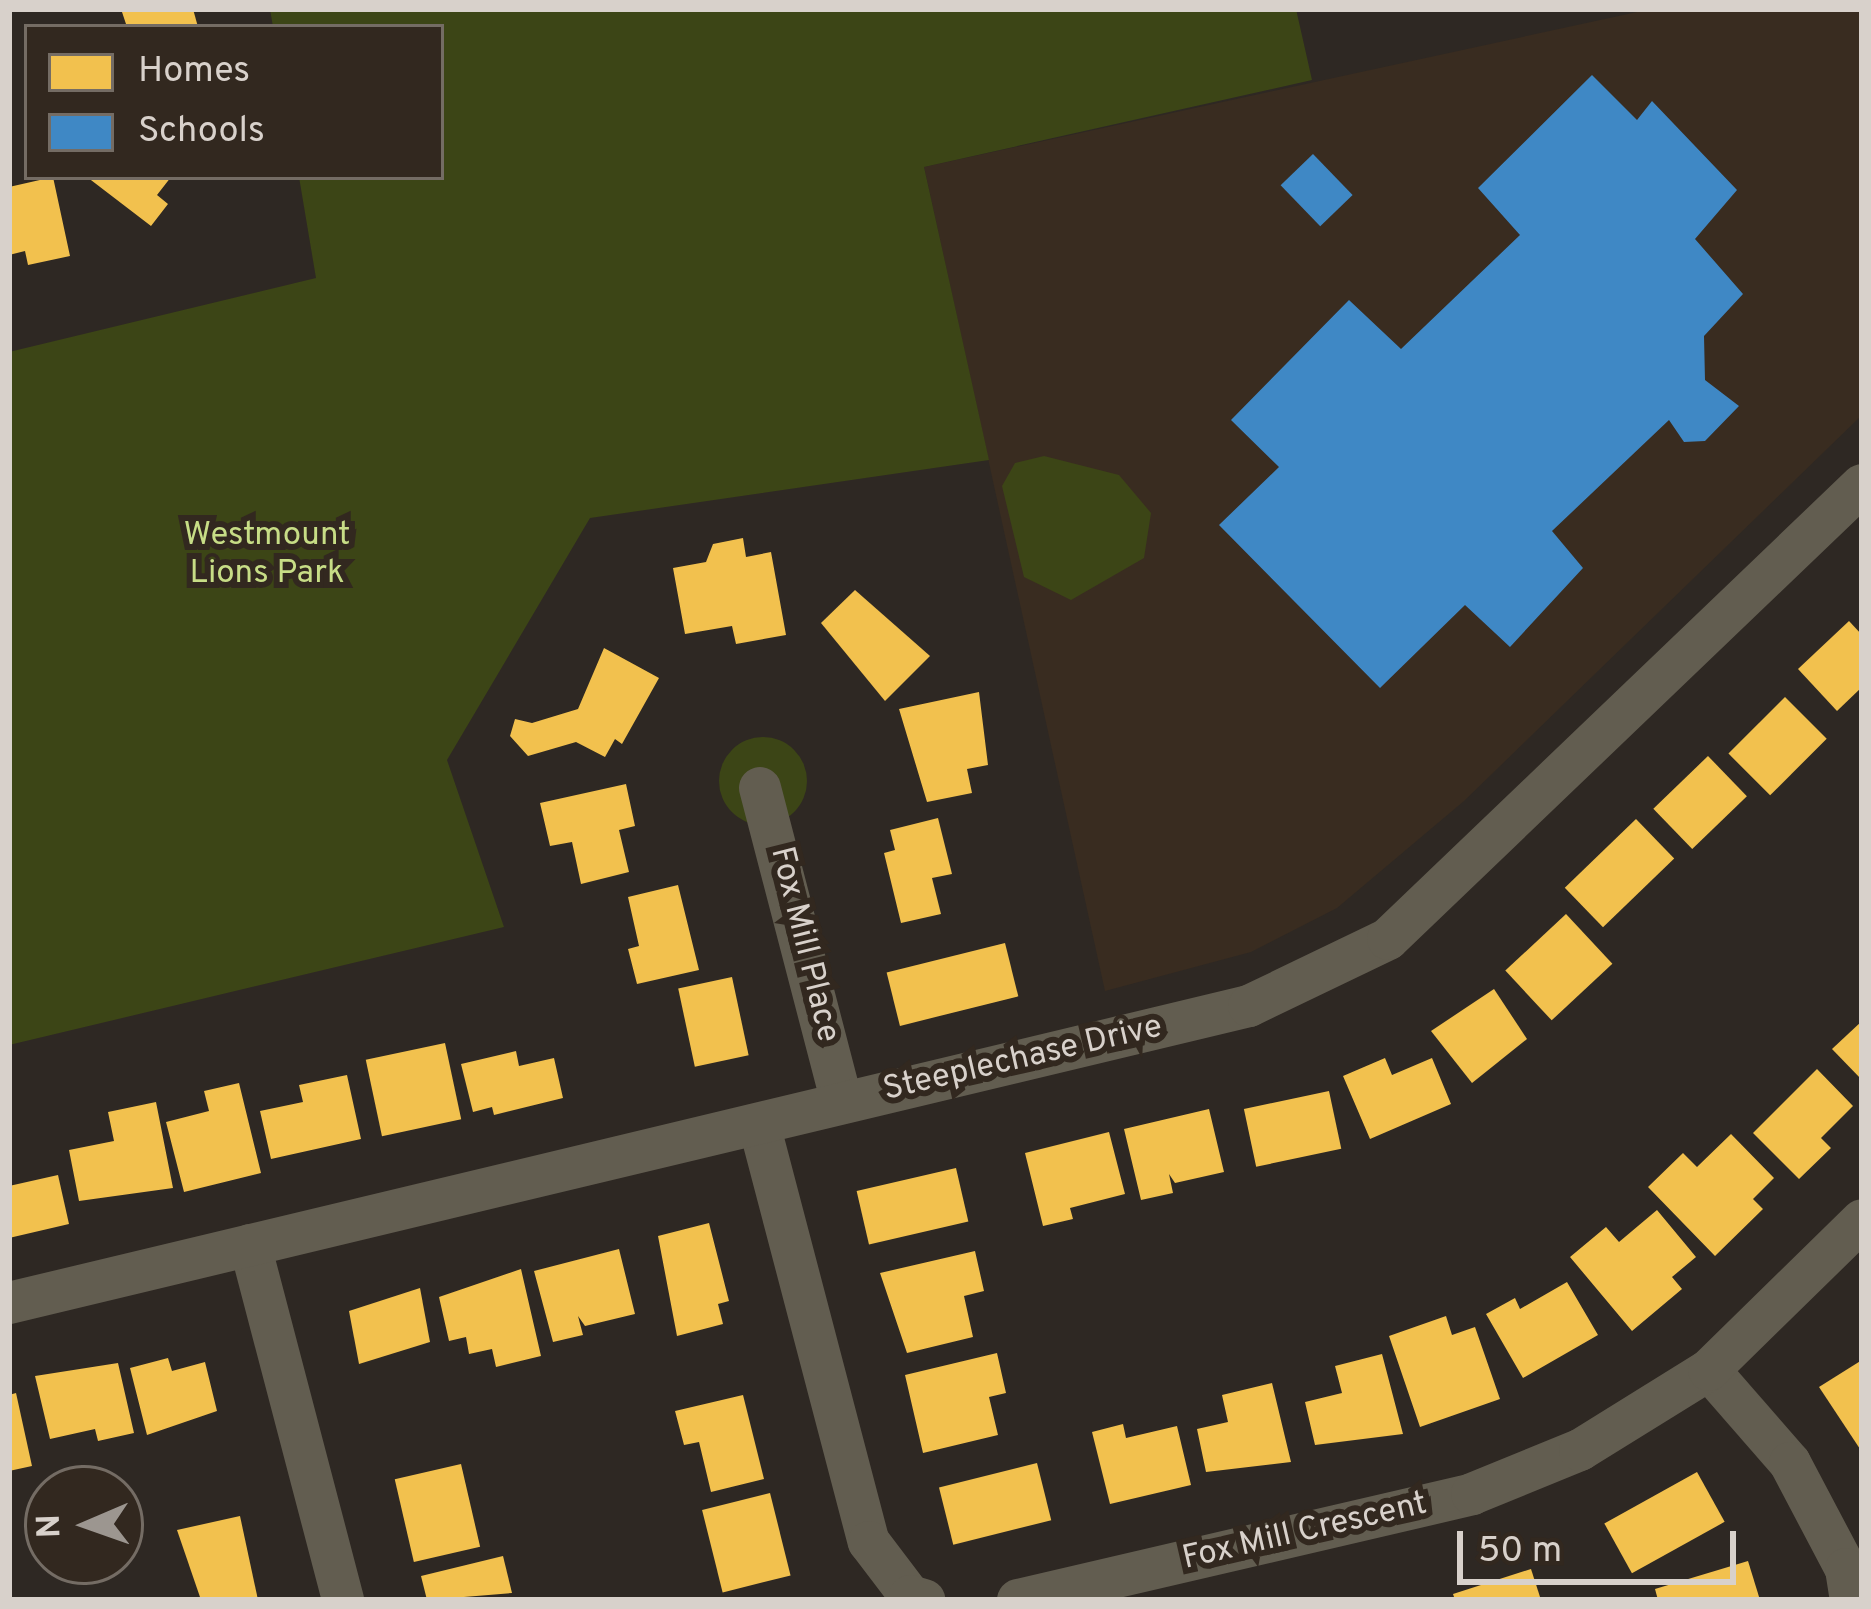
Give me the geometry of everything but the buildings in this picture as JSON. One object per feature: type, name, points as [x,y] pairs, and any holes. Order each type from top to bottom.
[{"type":"street","name":"Steeplechase Drive","points":[[9,1303],[1249,1006],[1388,939],[1862,485]]},
{"type":"street","name":"Fox Mill Place","points":[[760,788],[842,1103]]},
{"type":"street","points":[[759,1124],[869,1542],[910,1596],[924,1600]]},
{"type":"street","name":"Fox Mill Crescent","points":[[1018,1600],[1472,1494],[1580,1450],[1709,1370],[1862,1220]]},
{"type":"street","points":[[250,1245],[343,1600]]},
{"type":"street","points":[[1709,1370],[1790,1463],[1846,1569],[1851,1600]]},
{"type":"shaded area","points":[[1651,9],[1862,9],[1862,415],[1464,801],[1337,908],[1251,952],[1105,991],[924,167]]},
{"type":"green space","name":"Westmount Lions Park","points":[[270,9],[1296,9],[1312,80],[924,167],[989,460],[590,518],[447,760],[504,927],[9,1045],[9,352],[316,278],[300,180],[444,180],[444,24],[272,24]]},
{"type":"green space","points":[[1044,456],[1119,475],[1151,513],[1144,558],[1071,600],[1024,577],[1002,486],[1015,463]]},
{"type":"green space","points":[[763,737],[780,740],[794,750],[804,764],[804,798],[794,812],[780,822],[763,825],[746,822],[732,812],[722,798],[719,781],[722,764],[732,750],[746,740]]}]
